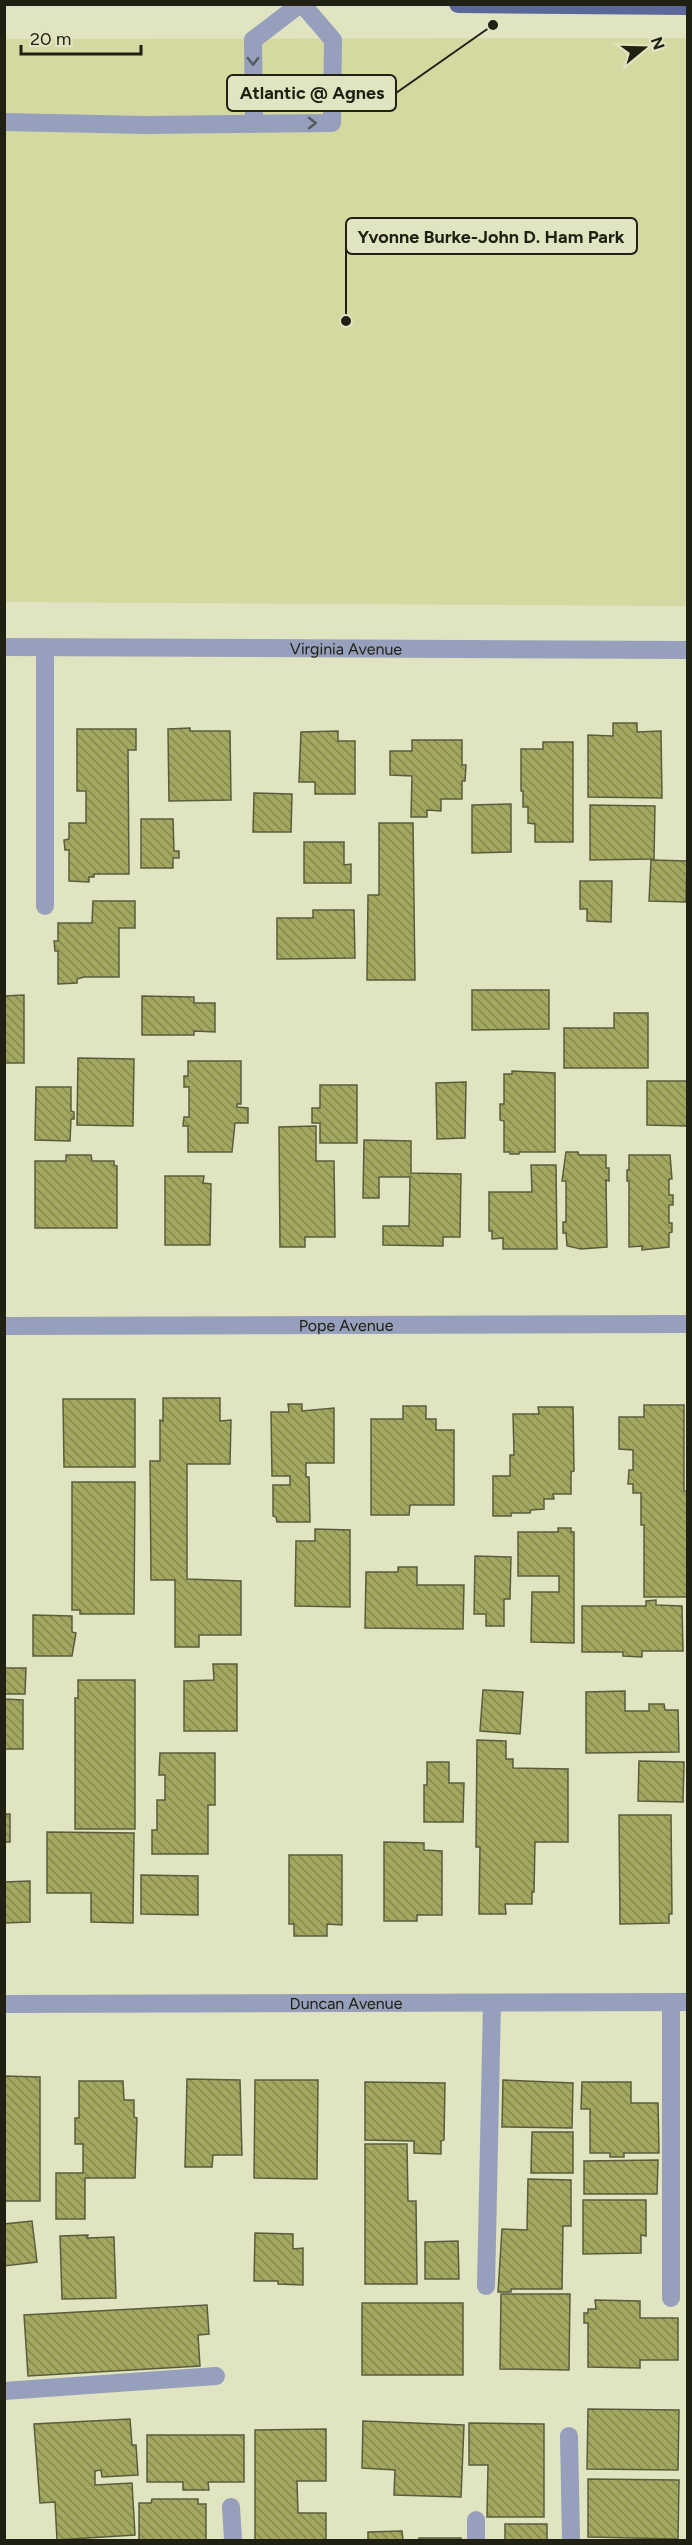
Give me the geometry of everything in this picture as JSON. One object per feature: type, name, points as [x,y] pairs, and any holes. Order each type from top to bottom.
[{"type":"main road","points":[[458,4],[687,6]]},
{"type":"street","points":[[4,122],[254,124],[332,123],[333,40],[301,4],[253,40],[254,124]]},
{"type":"street","name":"Virginia Avenue","points":[[4,647],[687,650]]},
{"type":"street","points":[[45,647],[45,906]]},
{"type":"street","name":"Pope Avenue","points":[[4,1326],[687,1324]]},
{"type":"street","points":[[486,2286],[492,2002]]},
{"type":"street","points":[[671,2298],[679,2002]]},
{"type":"street","name":"Duncan Avenue","points":[[4,2004],[679,2002]]},
{"type":"street","points":[[4,2391],[216,2376]]},
{"type":"street","points":[[569,2436],[571,2541]]},
{"type":"street","points":[[231,2507],[233,2541]]},
{"type":"street","points":[[476,2520],[476,2541]]},
{"type":"green space","points":[[687,38],[687,606],[5,602],[5,39]]},
{"type":"building","points":[[613,723],[637,723],[637,732],[661,731],[662,798],[588,797],[588,735],[613,736]]},
{"type":"building","points":[[190,728],[190,731],[230,731],[231,800],[169,801],[168,729]]},
{"type":"building","points":[[77,729],[136,729],[136,750],[128,750],[129,874],[94,874],[94,877],[89,877],[89,882],[69,881],[69,850],[65,850],[64,840],[69,839],[69,823],[86,823],[86,791],[77,791]]},
{"type":"building","points":[[338,731],[338,741],[355,741],[355,794],[315,794],[315,782],[299,782],[301,732]]},
{"type":"building","points":[[412,740],[462,740],[462,765],[466,765],[465,781],[462,781],[462,799],[441,799],[441,811],[427,810],[427,817],[411,817],[412,776],[390,775],[390,751],[412,751]]},
{"type":"building","points":[[543,742],[573,742],[573,842],[535,842],[535,824],[528,823],[528,807],[523,807],[521,749],[543,749]]},
{"type":"building","points":[[254,793],[292,794],[291,832],[253,832]]},
{"type":"building","points":[[511,804],[511,852],[472,853],[472,805]]},
{"type":"building","points":[[590,805],[655,806],[654,859],[590,860]]},
{"type":"building","points":[[141,819],[173,819],[174,851],[179,851],[179,858],[173,858],[173,868],[141,868]]},
{"type":"building","points":[[379,823],[413,823],[415,980],[367,980],[368,895],[379,895]]},
{"type":"building","points":[[304,842],[344,842],[344,865],[351,864],[351,883],[304,883]]},
{"type":"building","points":[[651,860],[687,861],[686,902],[649,901]]},
{"type":"building","points":[[580,881],[612,881],[611,922],[587,921],[587,909],[580,909]]},
{"type":"building","points":[[93,901],[135,901],[135,928],[119,928],[119,977],[84,977],[77,979],[77,983],[58,984],[58,951],[55,951],[54,941],[58,941],[58,923],[92,923]]},
{"type":"building","points":[[313,910],[354,910],[355,958],[277,959],[277,918],[313,918]]},
{"type":"building","points":[[472,990],[549,990],[549,1029],[472,1030]]},
{"type":"building","points":[[24,995],[24,1063],[4,1063],[4,996]]},
{"type":"building","points":[[142,996],[194,997],[194,1003],[215,1003],[215,1032],[194,1031],[194,1035],[142,1035]]},
{"type":"building","points":[[614,1013],[648,1013],[648,1068],[564,1068],[564,1028],[614,1028]]},
{"type":"building","points":[[78,1058],[134,1059],[133,1126],[77,1125]]},
{"type":"building","points":[[188,1061],[241,1061],[241,1104],[237,1104],[237,1107],[248,1108],[248,1123],[235,1123],[232,1152],[188,1152],[188,1126],[183,1126],[184,1117],[189,1117],[189,1087],[184,1087],[184,1076],[188,1076]]},
{"type":"building","points":[[512,1071],[555,1073],[555,1152],[510,1154],[510,1152],[504,1152],[504,1121],[500,1120],[500,1104],[504,1104],[504,1074],[512,1074]]},
{"type":"building","points":[[647,1081],[688,1081],[688,1126],[647,1125]]},
{"type":"building","points":[[466,1082],[465,1138],[437,1139],[436,1083]]},
{"type":"building","points":[[320,1085],[357,1085],[357,1143],[320,1143],[320,1123],[312,1123],[312,1108],[320,1108]]},
{"type":"building","points":[[36,1087],[71,1087],[71,1111],[74,1112],[74,1119],[71,1119],[70,1141],[35,1140]]},
{"type":"building","points":[[316,1126],[316,1161],[334,1161],[335,1237],[305,1237],[305,1247],[280,1247],[279,1127]]},
{"type":"building","points":[[364,1140],[411,1141],[411,1173],[461,1174],[460,1237],[443,1237],[443,1246],[383,1245],[383,1226],[409,1226],[410,1177],[379,1177],[379,1198],[363,1198]]},
{"type":"building","points":[[566,1152],[578,1152],[579,1155],[606,1155],[606,1168],[609,1168],[609,1181],[606,1180],[607,1247],[581,1249],[567,1246],[566,1233],[563,1233],[563,1222],[566,1222],[566,1181],[562,1181]]},
{"type":"building","points":[[66,1155],[91,1155],[92,1161],[114,1161],[114,1165],[117,1166],[117,1228],[35,1228],[35,1161],[66,1161]]},
{"type":"building","points":[[629,1155],[670,1155],[672,1179],[669,1179],[669,1195],[673,1195],[673,1205],[669,1205],[669,1223],[672,1223],[672,1232],[669,1233],[669,1247],[642,1250],[642,1246],[629,1247],[627,1170],[629,1170]]},
{"type":"building","points":[[531,1165],[556,1165],[557,1249],[503,1249],[503,1238],[492,1239],[492,1231],[489,1231],[489,1192],[532,1192]]},
{"type":"building","points":[[165,1176],[204,1176],[203,1183],[211,1184],[210,1245],[165,1245]]},
{"type":"building","points":[[163,1398],[220,1398],[220,1421],[231,1420],[230,1464],[187,1464],[187,1579],[241,1581],[241,1635],[199,1635],[199,1647],[175,1647],[175,1580],[151,1580],[150,1461],[160,1461],[160,1420],[163,1421]]},
{"type":"building","points":[[63,1399],[135,1399],[135,1467],[64,1467]]},
{"type":"building","points":[[288,1404],[302,1404],[302,1411],[334,1408],[334,1463],[306,1463],[306,1477],[309,1477],[310,1522],[277,1522],[276,1517],[273,1516],[273,1485],[290,1485],[290,1476],[272,1476],[271,1412],[289,1412]]},
{"type":"building","points":[[644,1405],[684,1405],[684,1491],[688,1492],[687,1597],[644,1597],[644,1525],[641,1525],[641,1493],[633,1493],[633,1484],[628,1484],[629,1470],[633,1470],[633,1450],[619,1449],[619,1417],[644,1417]]},
{"type":"building","points":[[403,1406],[426,1406],[426,1419],[436,1419],[436,1430],[454,1430],[454,1505],[410,1505],[409,1515],[371,1515],[371,1419],[403,1419]]},
{"type":"building","points":[[538,1407],[573,1407],[574,1471],[571,1472],[571,1494],[553,1494],[554,1499],[544,1499],[544,1509],[531,1510],[530,1513],[493,1516],[493,1476],[510,1476],[510,1455],[514,1455],[513,1414],[539,1414]]},
{"type":"building","points":[[72,1482],[135,1482],[134,1614],[80,1614],[80,1610],[72,1610]]},
{"type":"building","points":[[558,1528],[571,1528],[571,1532],[574,1532],[574,1643],[531,1642],[532,1592],[559,1592],[559,1576],[518,1576],[518,1532],[558,1532]]},
{"type":"building","points":[[315,1529],[350,1530],[350,1607],[295,1606],[296,1541],[315,1541]]},
{"type":"building","points":[[475,1556],[511,1557],[510,1599],[504,1599],[504,1626],[486,1626],[486,1614],[474,1614]]},
{"type":"building","points":[[398,1567],[417,1567],[417,1585],[464,1585],[463,1629],[365,1628],[366,1572],[398,1572]]},
{"type":"building","points":[[656,1600],[656,1605],[682,1606],[683,1651],[642,1651],[642,1657],[623,1656],[623,1652],[582,1652],[582,1606],[646,1606],[646,1601]]},
{"type":"building","points":[[33,1615],[72,1616],[72,1632],[76,1633],[72,1656],[33,1656]]},
{"type":"building","points":[[213,1664],[237,1664],[237,1731],[184,1731],[184,1681],[214,1680]]},
{"type":"building","points":[[4,1668],[26,1668],[25,1694],[4,1694]]},
{"type":"building","points":[[78,1680],[135,1680],[135,1829],[75,1829],[75,1698],[78,1698]]},
{"type":"building","points":[[483,1690],[523,1692],[520,1734],[480,1731]]},
{"type":"building","points":[[625,1691],[625,1711],[649,1711],[649,1704],[664,1704],[665,1710],[678,1710],[679,1752],[586,1753],[586,1692]]},
{"type":"building","points":[[4,1699],[23,1700],[23,1749],[4,1749]]},
{"type":"building","points":[[477,1740],[506,1741],[506,1759],[513,1759],[513,1768],[568,1769],[568,1842],[535,1842],[532,1904],[505,1904],[506,1914],[479,1914],[480,1847],[476,1847]]},
{"type":"building","points":[[160,1753],[215,1753],[215,1805],[208,1805],[208,1854],[152,1854],[152,1830],[157,1830],[157,1800],[165,1800],[165,1775],[159,1775]]},
{"type":"building","points":[[639,1761],[684,1762],[683,1802],[638,1801]]},
{"type":"building","points":[[427,1762],[449,1762],[449,1783],[464,1783],[463,1822],[424,1822],[424,1785],[427,1785]]},
{"type":"building","points":[[4,1814],[10,1814],[10,1842],[4,1842]]},
{"type":"building","points":[[619,1815],[671,1815],[672,1914],[669,1914],[669,1923],[620,1924]]},
{"type":"building","points":[[47,1832],[134,1833],[133,1923],[91,1922],[91,1893],[47,1893]]},
{"type":"building","points":[[384,1842],[424,1843],[424,1850],[442,1851],[442,1915],[417,1915],[417,1921],[384,1921]]},
{"type":"building","points":[[289,1855],[342,1855],[342,1925],[327,1924],[327,1936],[294,1936],[294,1924],[289,1924]]},
{"type":"building","points":[[141,1875],[198,1876],[198,1915],[141,1914]]},
{"type":"building","points":[[30,1881],[30,1922],[4,1923],[4,1882]]},
{"type":"building","points":[[4,2076],[40,2077],[40,2201],[4,2201]]},
{"type":"building","points":[[187,2079],[240,2080],[242,2155],[213,2155],[212,2167],[185,2167]]},
{"type":"building","points":[[255,2080],[318,2080],[317,2179],[254,2178]]},
{"type":"building","points":[[503,2080],[573,2083],[572,2128],[502,2127]]},
{"type":"building","points":[[79,2081],[123,2081],[124,2100],[134,2100],[134,2117],[137,2118],[135,2178],[85,2178],[85,2219],[56,2219],[56,2173],[83,2173],[83,2144],[75,2144],[75,2118],[79,2118]]},
{"type":"building","points":[[365,2082],[445,2083],[444,2140],[441,2141],[441,2154],[414,2153],[414,2141],[365,2140]]},
{"type":"building","points":[[582,2082],[631,2082],[631,2103],[658,2103],[659,2153],[624,2153],[624,2157],[610,2157],[610,2153],[590,2153],[590,2109],[581,2109]]},
{"type":"building","points":[[532,2132],[573,2132],[573,2173],[531,2173]]},
{"type":"building","points":[[365,2144],[407,2144],[408,2201],[416,2201],[417,2284],[365,2284]]},
{"type":"building","points":[[658,2160],[657,2194],[584,2194],[584,2161]]},
{"type":"building","points":[[528,2179],[571,2180],[571,2226],[563,2226],[562,2289],[511,2289],[511,2292],[498,2292],[502,2229],[527,2230]]},
{"type":"building","points":[[583,2200],[646,2200],[646,2236],[641,2235],[641,2253],[583,2254]]},
{"type":"building","points":[[32,2221],[37,2262],[4,2266],[4,2224]]},
{"type":"building","points":[[255,2233],[293,2234],[293,2249],[303,2248],[303,2285],[278,2284],[278,2281],[254,2281]]},
{"type":"building","points":[[88,2235],[87,2238],[114,2237],[116,2298],[62,2299],[60,2236]]},
{"type":"building","points":[[458,2241],[459,2279],[425,2279],[425,2242]]},
{"type":"building","points":[[501,2294],[570,2294],[569,2370],[500,2369]]},
{"type":"building","points":[[595,2300],[640,2301],[640,2318],[678,2318],[678,2360],[640,2360],[640,2368],[588,2367],[588,2323],[584,2323],[584,2313],[588,2313],[588,2309],[596,2309]]},
{"type":"building","points":[[362,2303],[463,2303],[463,2375],[362,2375]]},
{"type":"building","points":[[207,2305],[209,2334],[198,2335],[200,2366],[28,2376],[24,2315]]},
{"type":"building","points":[[588,2409],[679,2410],[678,2470],[587,2469]]},
{"type":"building","points":[[130,2419],[132,2445],[136,2445],[138,2475],[102,2477],[101,2470],[95,2471],[95,2485],[132,2483],[135,2535],[57,2540],[55,2502],[40,2503],[34,2424]]},
{"type":"building","points":[[363,2421],[464,2425],[461,2497],[394,2495],[395,2470],[362,2468]]},
{"type":"building","points":[[469,2423],[544,2424],[544,2517],[487,2517],[488,2465],[469,2465]]},
{"type":"building","points":[[326,2429],[326,2481],[297,2481],[298,2513],[326,2513],[326,2540],[255,2540],[255,2430]]},
{"type":"building","points":[[147,2435],[244,2435],[244,2482],[208,2482],[209,2490],[183,2490],[183,2482],[147,2482]]},
{"type":"building","points":[[588,2479],[679,2480],[678,2539],[588,2537]]},
{"type":"building","points":[[152,2499],[198,2499],[198,2504],[206,2504],[206,2540],[139,2540],[139,2503],[151,2503]]},
{"type":"building","points":[[505,2524],[547,2524],[547,2540],[505,2540]]},
{"type":"building","points":[[402,2531],[403,2540],[368,2540],[368,2532]]},
{"type":"building","points":[[419,2538],[461,2538],[461,2540],[419,2540]]},
{"type":"place","name":"Atlantic @ Agnes","points":[[493,25]]},
{"type":"place","name":"Yvonne Burke-John D. Ham Park","points":[[346,321]]}]
